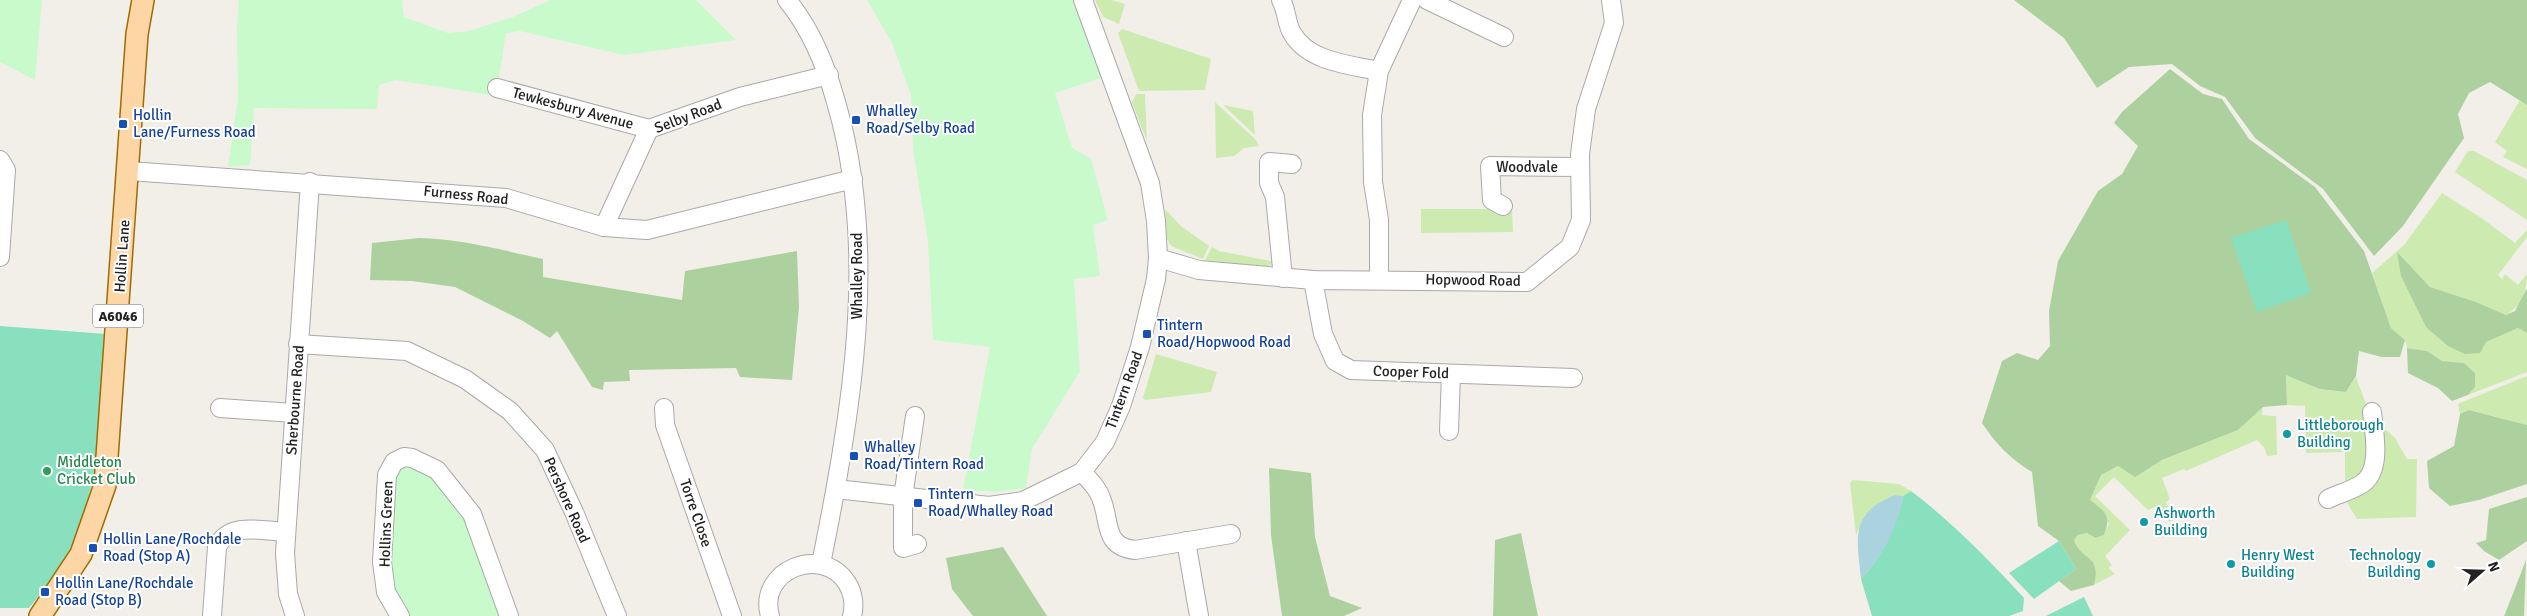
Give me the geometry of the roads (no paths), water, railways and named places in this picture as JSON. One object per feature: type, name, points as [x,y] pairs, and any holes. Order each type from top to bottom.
[{"type":"main road","name":"Hollin Lane","points":[[40,616],[82,554],[105,485],[129,171],[137,34],[143,0]]},
{"type":"street","name":"Whalley Road","points":[[787,0],[811,38],[829,75],[846,133],[853,179],[859,257],[856,344],[836,489],[821,564]]},
{"type":"street","name":"Tintern Road","points":[[836,489],[988,506],[1023,501],[1082,472],[1104,442],[1121,406],[1140,348],[1156,279],[1158,258],[1156,221],[1150,182],[1083,0]]},
{"type":"street","points":[[1281,0],[1288,14],[1292,33],[1306,48],[1324,58],[1380,71]]},
{"type":"street","points":[[1379,279],[1379,220],[1373,182],[1372,115],[1380,71],[1412,0]]},
{"type":"street","points":[[1427,0],[1504,37]]},
{"type":"street","name":"Hopwood Road","points":[[1158,258],[1199,270],[1313,280],[1379,279],[1527,282],[1570,247],[1581,220],[1580,167],[1586,109],[1614,23],[1611,0]]},
{"type":"street","name":"Selby Road","points":[[604,226],[650,129],[740,97],[829,75]]},
{"type":"street","name":"Tewkesbury Avenue","points":[[497,88],[650,129]]},
{"type":"street","points":[[0,160],[6,170],[1,256]]},
{"type":"street","points":[[1283,278],[1276,197],[1269,182],[1269,162],[1292,164]]},
{"type":"street","name":"Woodvale","points":[[1503,206],[1492,200],[1490,166],[1580,167]]},
{"type":"street","name":"Furness Road","points":[[129,171],[310,182],[506,198],[604,226],[647,230],[853,179]]},
{"type":"street","name":"Sherbourne Road","points":[[295,616],[288,594],[285,553],[310,182]]},
{"type":"street","name":"Cooper Fold","points":[[1313,280],[1323,334],[1335,361],[1351,370],[1573,377]]},
{"type":"street","name":"Pershore Road","points":[[298,344],[407,351],[465,379],[510,412],[545,450],[574,512],[617,616]]},
{"type":"street","points":[[1449,431],[1451,374]]},
{"type":"street","points":[[220,408],[294,413]]},
{"type":"street","name":"Torre Close","points":[[664,408],[665,425],[732,616]]},
{"type":"street","points":[[2328,499],[2360,486],[2369,477],[2374,461],[2372,412]]},
{"type":"street","points":[[915,416],[903,497],[902,548],[917,544]]},
{"type":"street","name":"Hollins Green","points":[[400,616],[386,592],[382,562],[387,475],[394,462],[404,457],[412,458],[437,470],[472,514],[510,616]]},
{"type":"street","points":[[1082,472],[1100,494],[1108,528],[1117,544],[1135,550],[1231,534]]},
{"type":"street","points":[[212,616],[217,547],[220,540],[231,531],[286,532]]},
{"type":"street","points":[[1186,541],[1199,616]]},
{"type":"street","points":[[770,616],[769,597],[774,584],[783,573],[801,564],[821,564],[833,569],[843,577],[850,588],[854,600],[852,616]]},
{"type":"water","points":[[1895,495],[1903,496],[1893,530],[1883,550],[1861,579],[1858,551],[1859,528],[1870,510],[1880,502]]},
{"type":"place","name":"Whalley Road/Selby Road","points":[[856,120]]},
{"type":"place","name":"Hollin Lane/Furness Road","points":[[123,124]]},
{"type":"place","name":"Tintern Road/Hopwood Road","points":[[1147,334]]},
{"type":"place","name":"Littleborough Building","points":[[2287,434]]},
{"type":"place","name":"Whalley Road/Tintern Road","points":[[854,456]]},
{"type":"place","name":"Middleton Cricket Club","points":[[47,471]]},
{"type":"place","name":"Tintern Road/Whalley Road","points":[[918,503]]},
{"type":"place","name":"Ashworth Building","points":[[2144,522]]},
{"type":"place","name":"Hollin Lane/Rochdale Road (Stop A)","points":[[93,548]]},
{"type":"place","name":"Henry West Building","points":[[2231,564]]},
{"type":"place","name":"Technology Building","points":[[2431,564]]},
{"type":"place","name":"Hollin Lane/Rochdale Road (Stop B)","points":[[45,592]]}]
